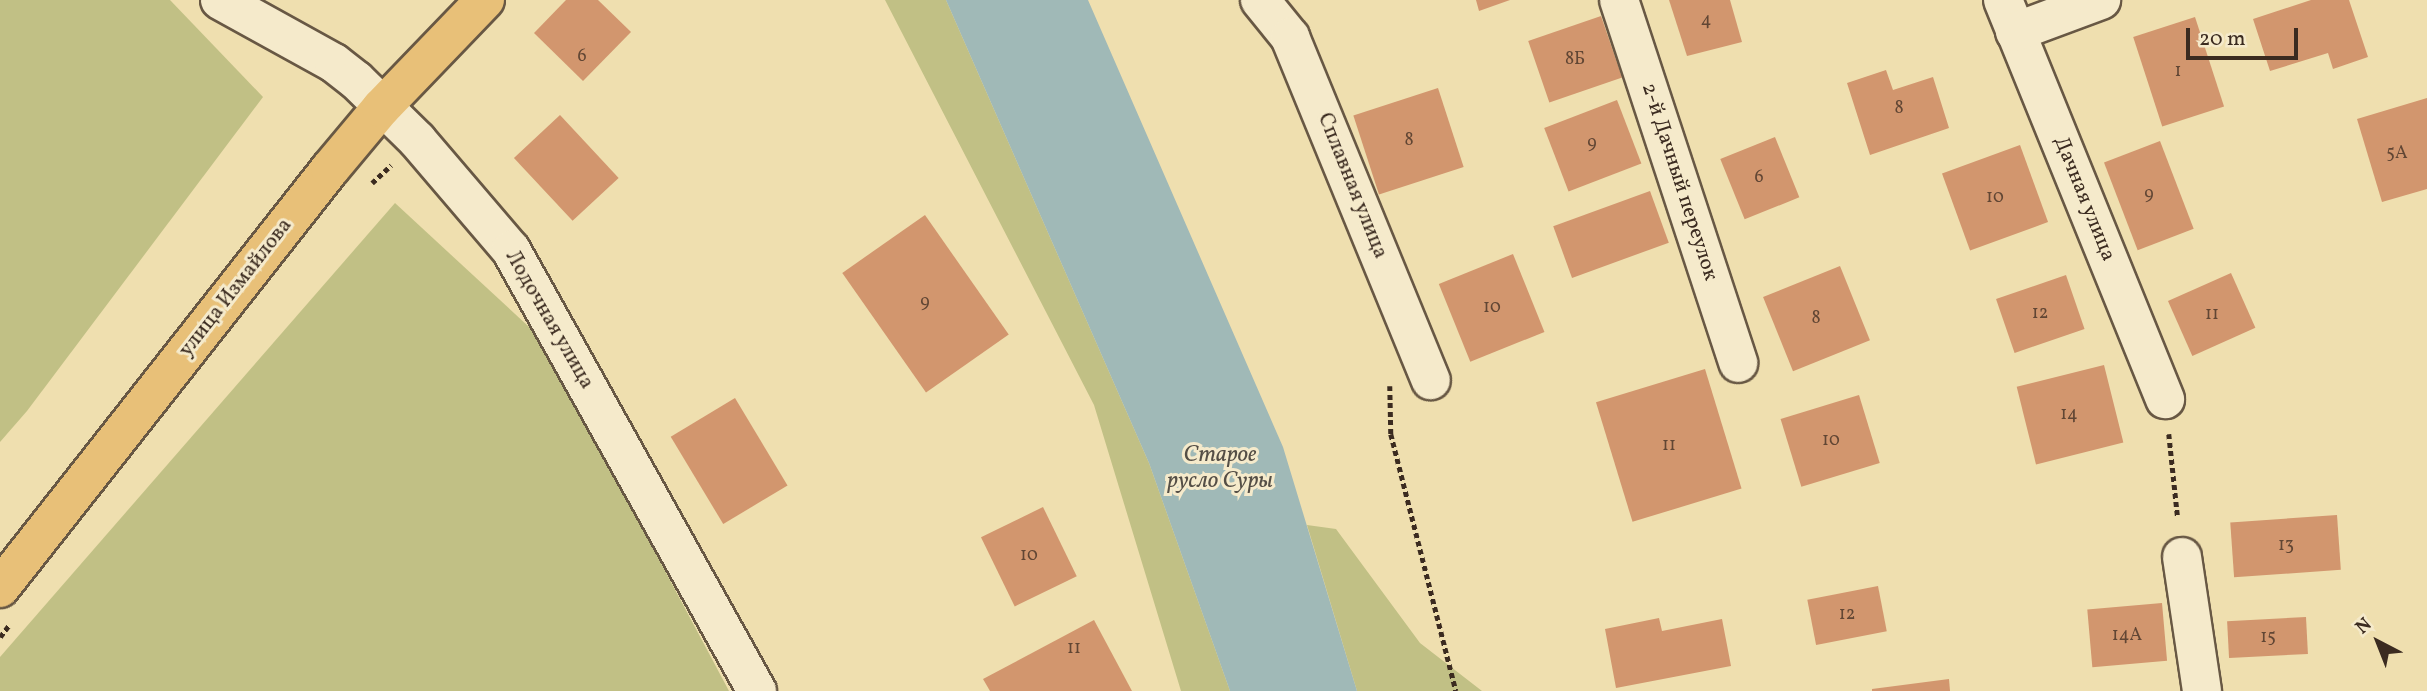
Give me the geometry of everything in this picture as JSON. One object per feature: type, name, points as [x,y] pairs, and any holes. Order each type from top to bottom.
[{"type":"main road","name":"улица Измайлова","points":[[0,588],[381,108],[485,0]]},
{"type":"street","name":"Лодочная улица","points":[[220,0],[334,63],[356,80],[381,108],[417,140],[511,250],[757,691]]},
{"type":"street","name":"Сплавная улица","points":[[1260,0],[1290,37],[1431,380]]},
{"type":"street","name":"2-й Дачный переулок","points":[[1619,0],[1738,363]]},
{"type":"street","points":[[2009,16],[2101,0]]},
{"type":"street","name":"Дачная улица","points":[[2009,16],[2165,398]]},
{"type":"street","points":[[2182,557],[2202,691]]},
{"type":"path","points":[[1390,384],[1391,434],[1456,691]]},
{"type":"path","points":[[2165,398],[2182,557]]},
{"type":"shaded area","points":[[0,0],[170,0],[263,97],[27,411],[0,442]]},
{"type":"shaded area","points":[[885,0],[946,0],[1149,463],[1230,691],[1181,691],[1094,405]]},
{"type":"shaded area","points":[[395,203],[541,338],[729,691],[0,691],[0,657]]},
{"type":"shaded area","points":[[1307,525],[1336,529],[1420,643],[1482,691],[1357,691]]},
{"type":"water","name":"Старое русло Суры","points":[[946,0],[1088,0],[1283,447],[1357,691],[1230,691],[1149,463]]},
{"type":"building","points":[[566,0],[598,0],[631,32],[583,81],[534,33]]},
{"type":"building","points":[[1476,0],[1510,0],[1479,11]]},
{"type":"building","points":[[1669,0],[1730,0],[1742,42],[1687,56]]},
{"type":"building","points":[[2311,0],[2349,0],[2368,57],[2333,69],[2328,53],[2270,71],[2253,19]]},
{"type":"building","points":[[1601,16],[1622,77],[1549,103],[1528,41]]},
{"type":"building","points":[[2195,17],[2224,106],[2162,126],[2133,37]]},
{"type":"building","points":[[1886,70],[1893,90],[1933,77],[1949,128],[1870,155],[1847,83]]},
{"type":"building","points":[[1438,88],[1464,167],[1379,194],[1353,116]]},
{"type":"building","points":[[2427,98],[2427,189],[2382,202],[2357,119]]},
{"type":"building","points":[[1617,100],[1641,163],[1569,191],[1544,128]]},
{"type":"building","points":[[560,115],[619,178],[573,221],[514,158]]},
{"type":"building","points":[[1775,137],[1799,197],[1745,219],[1720,159]]},
{"type":"building","points":[[2160,141],[2194,229],[2138,250],[2104,163]]},
{"type":"building","points":[[2020,145],[2048,222],[1970,250],[1942,173]]},
{"type":"building","points":[[1650,191],[1669,243],[1572,278],[1553,226]]},
{"type":"building","points":[[925,215],[1009,335],[926,393],[842,273]]},
{"type":"building","points":[[1513,254],[1544,332],[1470,362],[1439,284]]},
{"type":"building","points":[[1840,266],[1870,340],[1793,371],[1763,297]]},
{"type":"building","points":[[2231,273],[2255,328],[2192,356],[2168,301]]},
{"type":"building","points":[[2066,275],[2085,329],[2015,353],[1996,299]]},
{"type":"building","points":[[2104,365],[2123,443],[2036,464],[2017,387]]},
{"type":"building","points":[[1705,369],[1742,489],[1633,522],[1596,402]]},
{"type":"building","points":[[1859,395],[1880,463],[1801,487],[1781,419]]},
{"type":"building","points":[[735,398],[788,485],[723,524],[671,437]]},
{"type":"building","points":[[1043,507],[1077,576],[1015,606],[981,537]]},
{"type":"building","points":[[2337,515],[2341,570],[2234,577],[2230,522]]},
{"type":"building","points":[[1878,586],[1887,631],[1816,645],[1807,600]]},
{"type":"building","points":[[2162,603],[2167,661],[2092,667],[2087,610]]},
{"type":"building","points":[[2306,617],[2308,654],[2229,658],[2227,621]]},
{"type":"building","points":[[1659,618],[1662,631],[1722,619],[1731,666],[1616,688],[1605,629]]},
{"type":"building","points":[[1094,620],[1132,691],[990,691],[983,679]]},
{"type":"building","points":[[1949,679],[1950,691],[1872,691],[1872,689]]}]
